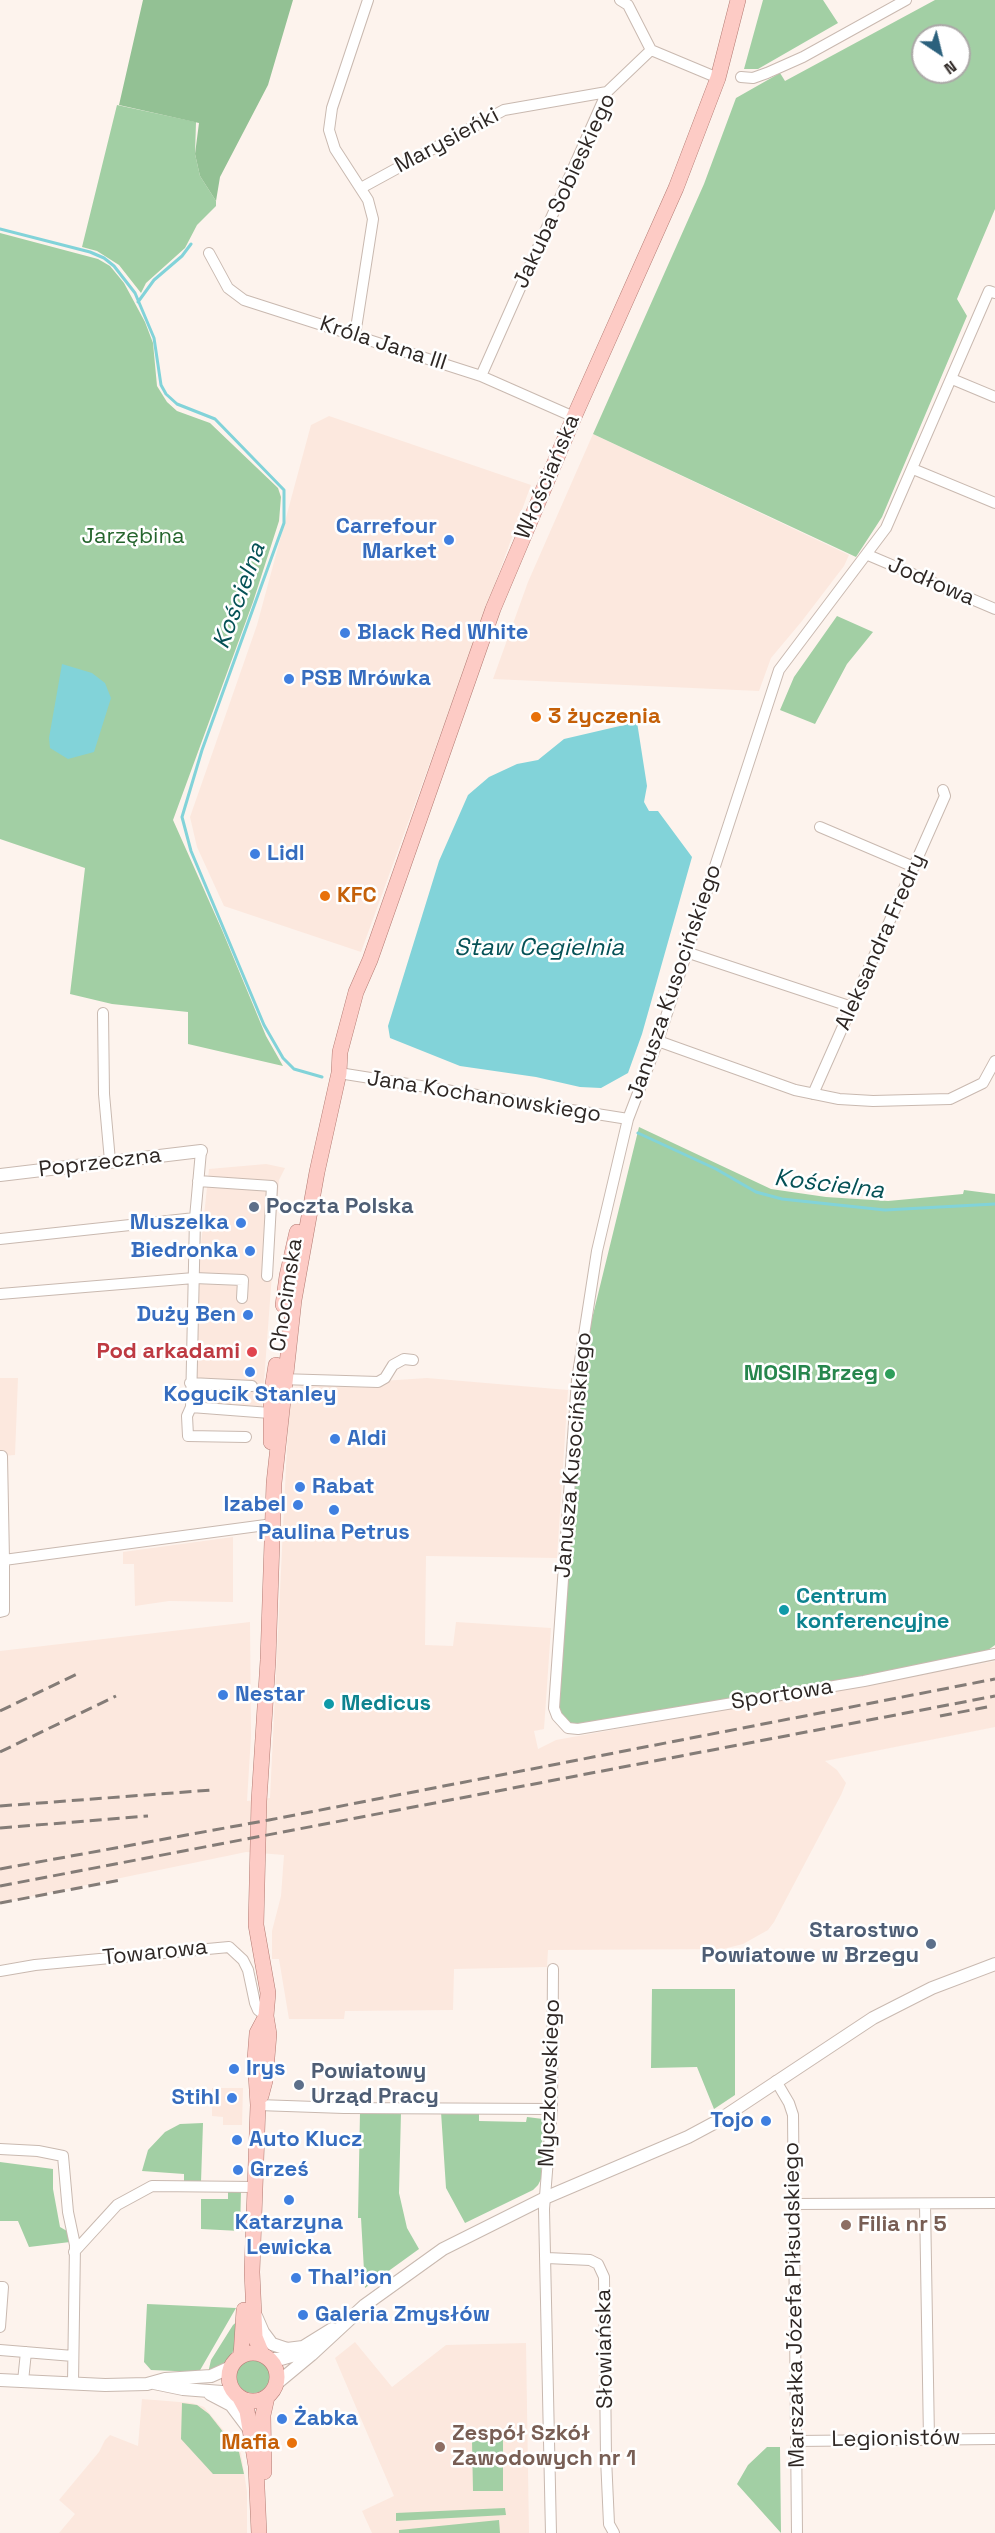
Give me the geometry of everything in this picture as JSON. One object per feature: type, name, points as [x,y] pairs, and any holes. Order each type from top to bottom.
[{"type":"main road","name":"Włościańska","points":[[317,1172],[339,1073],[349,1054],[364,995],[370,960],[493,609],[574,417],[676,188],[718,78],[738,0]]},
{"type":"main road","name":"Chocimska","points":[[252,2272],[258,2105],[265,2081],[268,2034],[266,2016],[268,1993],[256,1924],[259,1801],[268,1660],[279,1378],[287,1276],[305,1204],[317,1172]]},
{"type":"main road","name":"Chocimska","points":[[274,1483],[270,1413],[279,1378]]},
{"type":"main road","points":[[252,2272],[255,2337],[276,2370],[276,2384],[267,2397],[263,2415],[264,2472],[259,2486]]},
{"type":"main road","points":[[252,2272],[244,2305],[236,2361],[229,2378],[247,2411],[259,2486],[260,2533]]},
{"type":"main road","points":[[236,2361],[251,2352],[266,2356]]},
{"type":"main road","points":[[238,2395],[254,2401],[267,2397]]},
{"type":"street","points":[[355,335],[373,219],[369,200],[336,148],[329,130],[332,108],[368,0]]},
{"type":"street","points":[[620,0],[628,5],[651,50],[718,78]]},
{"type":"street","points":[[741,77],[753,78],[767,74],[819,48],[890,4],[906,0]]},
{"type":"street","name":"Jakuba Sobieskiego","points":[[481,376],[607,92],[651,50]]},
{"type":"street","name":"Marysieńki","points":[[361,188],[504,110],[607,92]]},
{"type":"street","name":"Króla Jana III","points":[[209,253],[228,288],[244,300],[481,376],[574,417]]},
{"type":"street","name":"Janusza Kusocińskiego","points":[[568,1728],[557,1716],[554,1708],[577,1380],[597,1251],[628,1119],[658,1041],[779,670],[868,555],[886,528],[992,292]]},
{"type":"street","points":[[952,379],[995,398]]},
{"type":"street","points":[[914,469],[995,503]]},
{"type":"street","name":"Jodłowa","points":[[868,555],[995,609]]},
{"type":"street","name":"Aleksandra Fredry","points":[[813,1094],[945,796],[943,790]]},
{"type":"street","points":[[820,827],[914,867]]},
{"type":"street","points":[[686,952],[852,1007]]},
{"type":"street","points":[[103,1013],[104,1094],[110,1161]]},
{"type":"street","points":[[658,1041],[795,1090],[873,1101],[911,1102],[950,1099],[983,1083],[994,1064]]},
{"type":"street","name":"Jana Kochanowskiego","points":[[339,1073],[628,1119]]},
{"type":"street","points":[[201,1151],[195,1218],[191,1407],[188,1416],[188,1436],[246,1437]]},
{"type":"street","name":"Poprzeczna","points":[[0,1175],[201,1151]]},
{"type":"street","points":[[198,1181],[272,1186],[267,1276]]},
{"type":"street","points":[[0,1239],[195,1218]]},
{"type":"street","points":[[0,1294],[194,1278],[243,1280],[242,1298]]},
{"type":"street","name":"Chocimska","points":[[279,1378],[378,1382],[385,1378],[393,1365],[404,1359],[413,1360]]},
{"type":"street","points":[[190,1383],[252,1386]]},
{"type":"street","points":[[191,1407],[270,1413]]},
{"type":"street","points":[[0,1456],[2,1456],[4,1560],[4,1611],[0,1612]]},
{"type":"street","points":[[4,1560],[273,1524]]},
{"type":"street","name":"Sportowa","points":[[568,1728],[578,1729],[864,1682],[995,1654]]},
{"type":"street","name":"Towarowa","points":[[0,1971],[35,1965],[229,1947],[240,1954],[248,1970],[255,2003],[258,2010],[266,2016]]},
{"type":"street","points":[[276,2384],[396,2280],[442,2249],[547,2197],[688,2137],[716,2122],[863,2024],[901,2002],[995,1964]]},
{"type":"street","name":"Myczkowskiego","points":[[547,2197],[552,2109],[553,1969]]},
{"type":"street","name":"Marszałka Józefa Piłsudskiego","points":[[776,2081],[793,2115],[797,2533]]},
{"type":"street","points":[[258,2105],[344,2108],[552,2109]]},
{"type":"street","points":[[0,2149],[38,2151],[63,2156],[74,2252],[73,2383]]},
{"type":"street","points":[[74,2252],[117,2205],[152,2186],[255,2187]]},
{"type":"street","points":[[547,2197],[544,2210],[547,2258],[551,2533]]},
{"type":"street","points":[[794,2204],[995,2203]]},
{"type":"street","points":[[925,2204],[929,2439]]},
{"type":"street","name":"Słowiańska","points":[[547,2258],[590,2260],[598,2264],[604,2277],[606,2458],[611,2528]]},
{"type":"street","points":[[0,2287],[3,2288],[0,2327]]},
{"type":"street","points":[[254,2313],[262,2332],[272,2344],[287,2349],[303,2347]]},
{"type":"street","points":[[266,2356],[288,2358],[344,2323]]},
{"type":"street","points":[[0,2350],[73,2356]]},
{"type":"street","points":[[23,2381],[26,2352]]},
{"type":"street","points":[[0,2380],[105,2385],[152,2382],[211,2376],[236,2361]]},
{"type":"street","points":[[152,2382],[238,2395]]},
{"type":"street","points":[[200,2391],[231,2405],[250,2431]]},
{"type":"street","name":"Legionistów","points":[[796,2441],[995,2439]]},
{"type":"shaded area","points":[[329,416],[531,485],[361,952],[224,906],[197,847],[190,817],[257,625],[311,425]]},
{"type":"shaded area","points":[[593,434],[849,555],[844,566],[771,658],[759,691],[493,679],[528,582]]},
{"type":"shaded area","points":[[266,1164],[285,1168],[279,1180],[262,1408],[194,1404],[197,1281],[209,1169]]},
{"type":"shaded area","points":[[0,1378],[18,1378],[15,1455],[0,1456]]},
{"type":"shaded area","points":[[427,1378],[568,1390],[557,1558],[426,1556],[425,1645],[453,1646],[456,1622],[551,1628],[544,1729],[534,1731],[538,1749],[556,1740],[995,1661],[995,1727],[825,1761],[837,1770],[846,1783],[841,1795],[774,1922],[768,1930],[743,1944],[723,1949],[548,1950],[547,1967],[454,1969],[453,2010],[345,2011],[344,2019],[289,2019],[279,1959],[272,1959],[272,1931],[281,1896],[284,1855],[246,1852],[0,1903],[0,1651],[250,1622],[251,1736],[247,1801],[270,1798],[289,1405],[292,1387]]},
{"type":"shaded area","points":[[233,1537],[233,1602],[169,1601],[135,1606],[134,1564],[123,1564],[123,1552]]},
{"type":"shaded area","points":[[212,2088],[243,2088],[242,2125],[223,2125],[223,2117],[212,2116]]},
{"type":"shaded area","points":[[355,2342],[392,2387],[446,2345],[526,2343],[529,2533],[372,2533],[362,2511],[394,2496],[335,2358]]},
{"type":"shaded area","points":[[142,2399],[192,2403],[204,2407],[236,2445],[241,2453],[247,2492],[247,2533],[59,2533],[75,2514],[59,2500],[99,2452],[105,2440],[110,2435],[138,2446]]},
{"type":"green space","points":[[143,0],[293,0],[268,85],[220,177],[216,201],[200,176],[195,154],[199,123],[119,105]]},
{"type":"green space","points":[[763,0],[823,0],[838,23],[758,69],[744,69]]},
{"type":"green space","points":[[935,0],[995,0],[995,209],[957,299],[967,316],[882,517],[856,557],[593,434],[704,184],[736,98],[780,73],[785,81]]},
{"type":"green space","points":[[117,105],[196,122],[195,154],[200,176],[216,201],[216,206],[197,225],[185,248],[146,283],[141,293],[119,265],[97,251],[82,247]]},
{"type":"green space","name":"Jarzębina","points":[[0,233],[98,259],[110,266],[124,283],[145,322],[153,343],[157,386],[167,402],[177,411],[210,423],[278,488],[281,497],[279,521],[253,602],[173,820],[266,1036],[283,1066],[188,1044],[188,1012],[112,1004],[70,994],[85,868],[0,839]]},
{"type":"green space","points":[[837,616],[873,632],[847,664],[815,724],[780,710],[794,677]]},
{"type":"green space","points":[[639,1127],[771,1189],[826,1197],[888,1201],[963,1194],[964,1190],[995,1194],[995,1645],[984,1653],[967,1661],[568,1728],[557,1716],[577,1380]]},
{"type":"green space","points":[[652,1989],[735,1989],[735,2095],[714,2109],[697,2067],[651,2068]]},
{"type":"green space","points":[[360,2112],[401,2112],[399,2193],[407,2228],[419,2249],[365,2288],[361,2218],[358,2218]]},
{"type":"green space","points":[[441,2112],[479,2113],[479,2121],[526,2122],[527,2117],[543,2119],[541,2179],[538,2185],[533,2190],[465,2223],[446,2188]]},
{"type":"green space","points":[[203,2123],[201,2182],[184,2183],[184,2174],[142,2171],[148,2150],[165,2132],[180,2124]]},
{"type":"green space","points":[[0,2162],[53,2169],[53,2189],[60,2227],[67,2231],[70,2242],[29,2247],[18,2221],[0,2221]]},
{"type":"green space","points":[[228,2190],[241,2190],[240,2231],[201,2229],[201,2199],[228,2199]]},
{"type":"green space","points":[[147,2304],[236,2308],[199,2372],[151,2370],[144,2362]]},
{"type":"green space","points":[[240,2319],[236,2347],[223,2366],[208,2373],[211,2360],[233,2325]]},
{"type":"green space","points":[[253,2359],[265,2364],[270,2376],[265,2388],[253,2393],[241,2388],[236,2376],[241,2364]]},
{"type":"green space","points":[[182,2403],[197,2405],[209,2414],[239,2452],[244,2474],[213,2474],[181,2439]]},
{"type":"green space","points":[[503,2440],[503,2491],[473,2491],[472,2441]]},
{"type":"green space","points":[[767,2447],[780,2447],[781,2533],[737,2484],[748,2465]]},
{"type":"green space","points":[[505,2508],[506,2515],[396,2521],[396,2513]]},
{"type":"green space","points":[[499,2520],[500,2533],[399,2533],[399,2530]]},
{"type":"water","points":[[62,664],[92,673],[105,683],[111,698],[94,752],[68,759],[50,748],[49,738]]},
{"type":"water","name":"Staw Cegielnia","points":[[637,722],[647,786],[644,802],[649,811],[658,811],[692,857],[642,1034],[628,1073],[601,1088],[580,1087],[536,1077],[460,1066],[390,1038],[388,1026],[439,861],[468,795],[489,777],[517,764],[538,760],[564,739]]},
{"type":"waterway","name":"Kościelna","points":[[0,229],[90,252],[104,258],[114,266],[135,293],[154,338],[161,385],[166,394],[177,404],[215,419],[284,490],[284,523],[202,750],[182,817],[191,851],[264,1025],[283,1058],[294,1069],[322,1077]]},
{"type":"waterway","points":[[138,302],[154,280],[182,256],[191,244]]},
{"type":"waterway","name":"Kościelna","points":[[638,1133],[716,1169],[756,1192],[782,1199],[885,1210],[995,1204]]},
{"type":"railway","points":[[0,1711],[77,1674]]},
{"type":"railway","points":[[0,1869],[269,1820],[995,1679]]},
{"type":"railway","points":[[0,1752],[116,1696]]},
{"type":"railway","points":[[0,1886],[995,1696]]},
{"type":"railway","points":[[940,1716],[987,1707]]},
{"type":"railway","points":[[0,1806],[212,1790]]},
{"type":"railway","points":[[0,1828],[148,1816]]},
{"type":"railway","points":[[0,1903],[120,1880]]},
{"type":"place","name":"Carrefour Market","points":[[449,540]]},
{"type":"place","name":"Black Red White","points":[[345,633]]},
{"type":"place","name":"PSB Mrówka","points":[[289,679]]},
{"type":"place","name":"3 życzenia","points":[[536,717]]},
{"type":"place","name":"Lidl","points":[[255,854]]},
{"type":"place","name":"KFC","points":[[325,896]]},
{"type":"place","name":"Poczta Polska","points":[[254,1207]]},
{"type":"place","name":"Muszelka","points":[[241,1223]]},
{"type":"place","name":"Biedronka","points":[[250,1251]]},
{"type":"place","name":"Duży Ben","points":[[248,1315]]},
{"type":"place","name":"Pod arkadami","points":[[252,1352]]},
{"type":"place","name":"Kogucik Stanley","points":[[250,1372]]},
{"type":"place","name":"MOSIR Brzeg","points":[[890,1374]]},
{"type":"place","name":"Aldi","points":[[335,1439]]},
{"type":"place","name":"Rabat","points":[[300,1487]]},
{"type":"place","name":"Izabel","points":[[298,1505]]},
{"type":"place","name":"Paulina Petrus","points":[[334,1510]]},
{"type":"place","name":"Centrum konferencyjne","points":[[784,1610]]},
{"type":"place","name":"Nestar","points":[[223,1695]]},
{"type":"place","name":"Medicus","points":[[329,1704]]},
{"type":"place","name":"Starostwo Powiatowe w Brzegu","points":[[931,1944]]},
{"type":"place","name":"Irys","points":[[234,2069]]},
{"type":"place","name":"Powiatowy Urząd Pracy","points":[[299,2085]]},
{"type":"place","name":"Stihl","points":[[232,2098]]},
{"type":"place","name":"Tojo","points":[[766,2121]]},
{"type":"place","name":"Auto Klucz","points":[[237,2140]]},
{"type":"place","name":"Grześ","points":[[238,2170]]},
{"type":"place","name":"Katarzyna Lewicka","points":[[289,2200]]},
{"type":"place","name":"Filia nr 5","points":[[846,2225]]},
{"type":"place","name":"Thal'ion","points":[[296,2278]]},
{"type":"place","name":"Galeria Zmysłów","points":[[303,2315]]},
{"type":"place","name":"Żabka","points":[[282,2419]]},
{"type":"place","name":"Mafia","points":[[292,2443]]},
{"type":"place","name":"Zespół Szkół Zawodowych nr 1","points":[[440,2447]]}]
